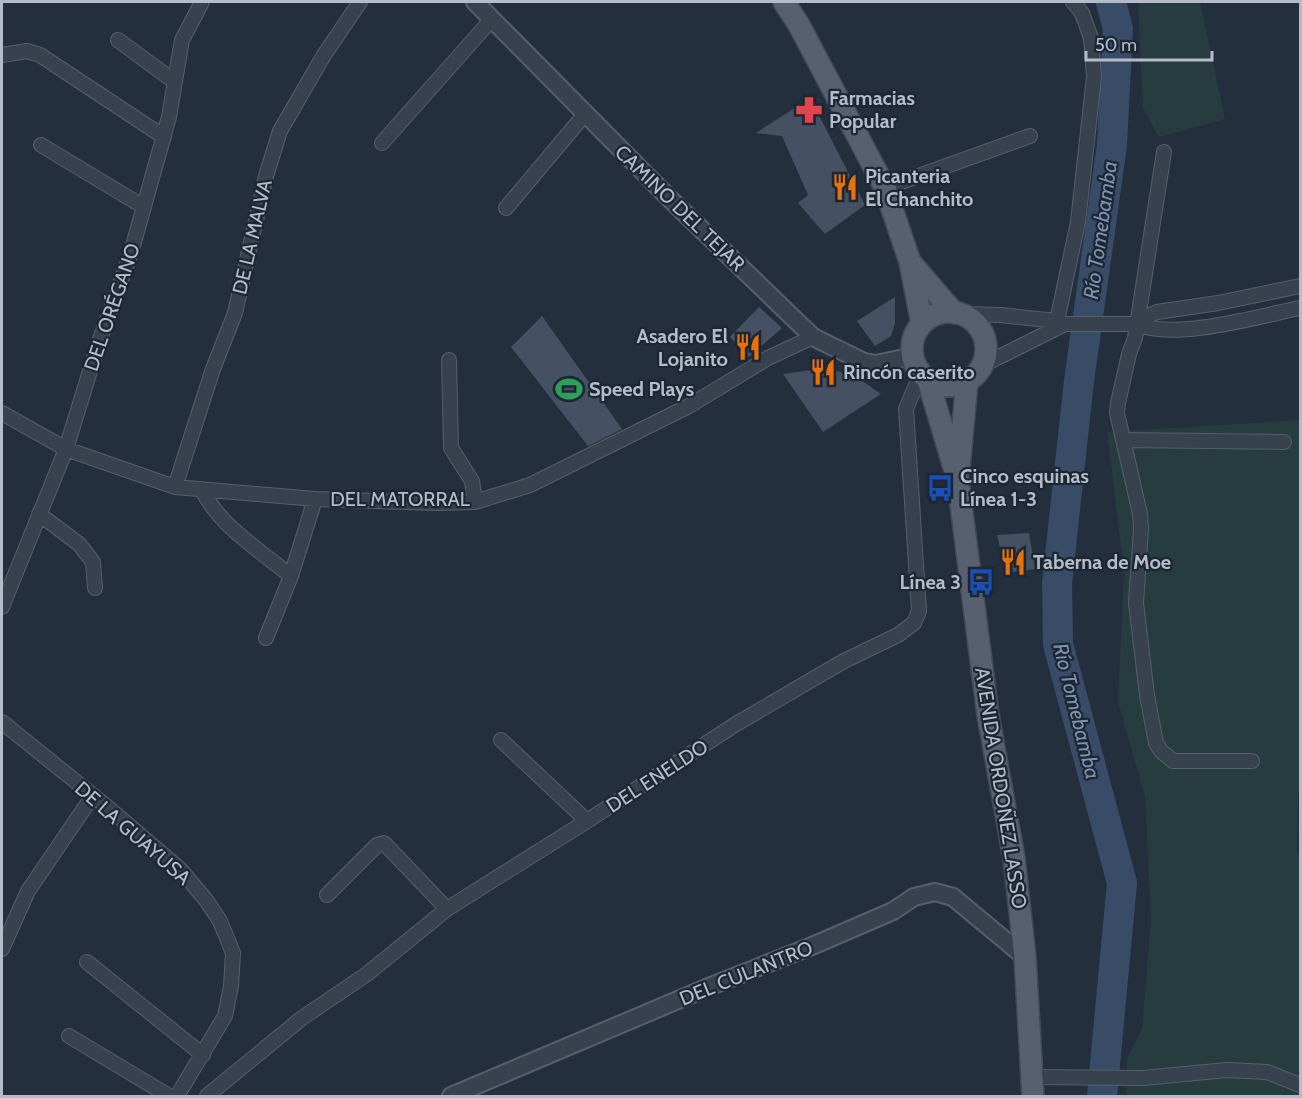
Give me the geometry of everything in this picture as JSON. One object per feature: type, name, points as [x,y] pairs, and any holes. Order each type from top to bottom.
[{"type":"main road","points":[[784,2],[799,25],[885,188],[910,262],[922,324]]},
{"type":"main road","points":[[910,262],[958,313],[974,321],[986,345],[983,365],[976,375],[967,382],[947,387],[920,370],[912,345],[915,333],[931,317],[942,313],[958,313]]},
{"type":"main road","name":"AVENIDA ORDOÑEZ LASSO","points":[[920,370],[958,481],[988,715],[1014,858],[1025,957],[1033,1087]]},
{"type":"main road","name":"AVENIDA ORDOÑEZ LASSO","points":[[958,481],[967,382]]},
{"type":"street","name":"DEL ORÉGANO","points":[[2,607],[66,449],[98,345],[131,253],[164,137],[182,40],[202,2]]},
{"type":"street","name":"DE LA MALVA","points":[[176,487],[213,369],[235,313],[266,177],[280,131],[324,55],[360,2]]},
{"type":"street","name":"CAMINO DEL TEJAR","points":[[475,2],[585,114],[813,337],[864,362],[920,370]]},
{"type":"street","points":[[1064,323],[1094,77],[1091,38],[1082,13],[1073,2]]},
{"type":"street","points":[[382,143],[492,19]]},
{"type":"street","points":[[118,40],[175,82]]},
{"type":"street","points":[[2,55],[27,51],[40,55],[164,137]]},
{"type":"street","points":[[506,208],[585,114]]},
{"type":"street","points":[[885,188],[1030,136]]},
{"type":"street","points":[[42,145],[144,207]]},
{"type":"street","points":[[1164,152],[1117,413],[1140,514],[1136,603],[1147,695],[1156,743],[1161,751],[1173,761],[1252,761]]},
{"type":"street","points":[[1133,324],[1157,312],[1218,303],[1300,286]]},
{"type":"street","points":[[958,313],[999,315],[1064,323],[1133,324],[1159,330],[1178,330],[1300,308]]},
{"type":"street","points":[[983,365],[1064,323]]},
{"type":"street","name":"DEL MATORRAL","points":[[2,413],[66,449],[176,487],[315,499],[475,502],[530,485],[688,406],[768,358],[813,337]]},
{"type":"street","points":[[449,360],[451,448],[472,481],[475,502]]},
{"type":"street","name":"DEL ENELDO","points":[[207,1096],[302,1018],[367,974],[447,909],[736,724],[844,661],[898,635],[914,623],[920,611],[906,409],[920,370]]},
{"type":"street","points":[[1123,440],[1284,442]]},
{"type":"street","points":[[202,489],[206,498],[225,521],[291,576]]},
{"type":"street","points":[[266,638],[291,576],[315,499]]},
{"type":"street","points":[[39,514],[79,544],[93,562],[95,588]]},
{"type":"street","name":"DE LA GUAYUSA","points":[[2,722],[180,869],[220,921],[233,953],[231,986],[225,1016],[177,1096]]},
{"type":"street","points":[[501,740],[587,821]]},
{"type":"street","points":[[2,949],[28,891],[92,797]]},
{"type":"street","points":[[327,895],[377,845],[384,843],[447,909]]},
{"type":"street","name":"DEL CULANTRO","points":[[451,1096],[711,986],[812,946],[893,911],[914,897],[935,891],[953,897],[1025,957]]},
{"type":"street","points":[[87,962],[203,1055]]},
{"type":"street","points":[[69,1036],[169,1096]]},
{"type":"street","points":[[1033,1087],[1090,1078],[1143,1078],[1227,1070],[1267,1072],[1300,1085]]},
{"type":"green space","points":[[1138,2],[1200,2],[1225,119],[1159,137],[1143,108]]},
{"type":"green space","points":[[1300,420],[1300,790],[1297,853],[1300,858],[1300,1096],[1126,1096],[1127,1059],[1142,1029],[1151,918],[1145,796],[1118,702],[1124,570],[1107,432]]},
{"type":"building","points":[[810,98],[865,205],[825,234],[798,203],[808,195],[782,136],[756,133]]},
{"type":"building","points":[[895,297],[895,323],[891,336],[875,346],[857,321]]},
{"type":"building","points":[[759,307],[782,328],[749,357],[730,337]]},
{"type":"building","name":"Speed Plays","points":[[542,316],[622,429],[588,446],[511,347]]},
{"type":"building","points":[[825,368],[855,376],[881,394],[823,432],[783,374]]},
{"type":"building","points":[[1029,533],[1035,569],[1006,573],[997,535]]},
{"type":"waterway","name":"Río Tomebamba","points":[[1102,1096],[1122,883],[1058,644],[1057,583],[1079,381],[1112,145],[1118,29],[1111,2]]},
{"type":"place","name":"Farmacias Popular","points":[[809,110]]},
{"type":"place","name":"Picanteria El Chanchito","points":[[845,187]]},
{"type":"place","name":"Asadero El Lojanito","points":[[748,347]]},
{"type":"place","name":"Rincón caserito","points":[[823,372]]},
{"type":"place","name":"Speed Plays","points":[[569,389]]},
{"type":"place","name":"Cinco esquinas Línea 1-3","points":[[940,488]]},
{"type":"place","name":"Taberna de Moe","points":[[1013,562]]},
{"type":"place","name":"Línea 3","points":[[981,582]]}]
